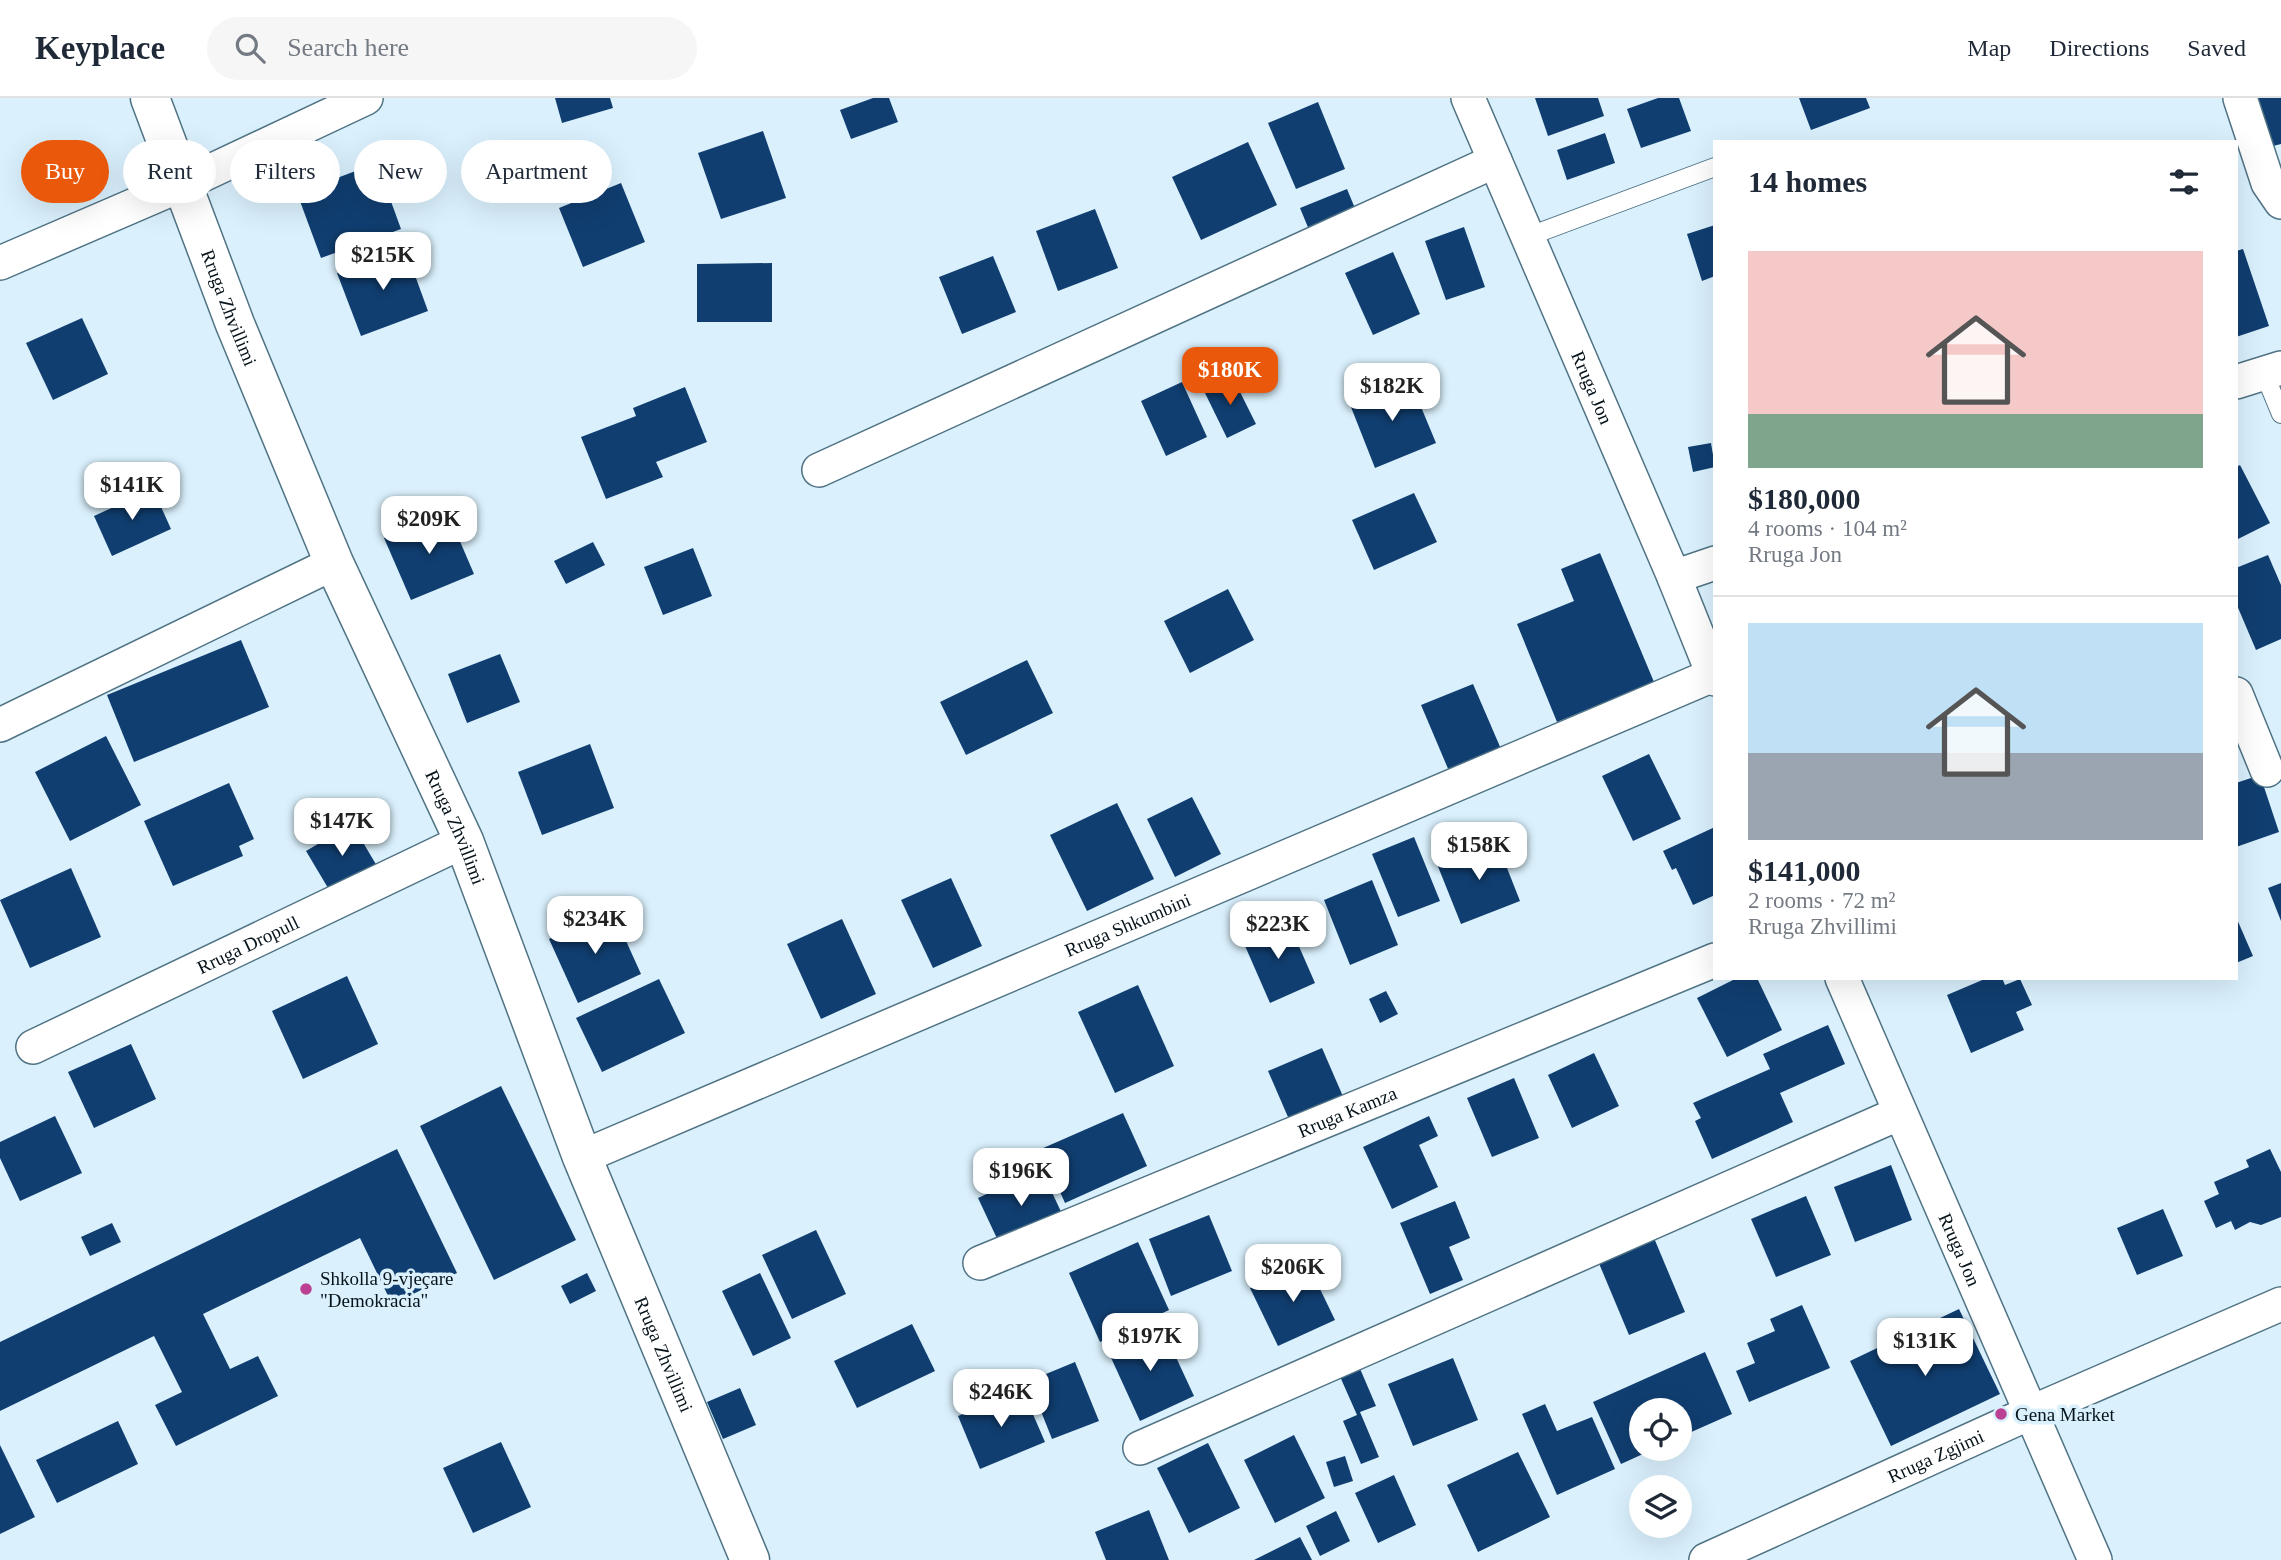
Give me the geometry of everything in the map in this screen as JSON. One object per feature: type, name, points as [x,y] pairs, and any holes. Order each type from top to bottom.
[{"type":"street","name":"Rruga Zhvillimi","points":[[150,98],[165,140]]},
{"type":"street","points":[[216,169],[366,98]]},
{"type":"street","name":"Rruga Jon","points":[[1468,98],[1674,577],[1713,674]]},
{"type":"street","points":[[2240,98],[2268,183],[2281,202]]},
{"type":"street","points":[[819,470],[1495,161]]},
{"type":"street","points":[[0,263],[139,203]]},
{"type":"street","name":"Rruga Zhvillimi","points":[[188,203],[334,564],[464,841],[582,1157],[750,1560]]},
{"type":"street","points":[[1674,577],[1713,563]]},
{"type":"street","points":[[0,725],[334,564]]},
{"type":"street","name":"Rruga Shkumbini","points":[[582,1157],[1713,677]]},
{"type":"street","points":[[2238,699],[2267,770]]},
{"type":"street","name":"Rruga Dropull","points":[[33,1047],[464,841]]},
{"type":"street","name":"Rruga Kamza","points":[[980,1263],[1713,961]]},
{"type":"street","name":"Rruga Jon","points":[[1843,980],[2095,1560]]},
{"type":"street","points":[[1140,1448],[1900,1113]]},
{"type":"street","name":"Rruga Zgjimi","points":[[1706,1560],[2032,1412],[2281,1304]]},
{"type":"lane","points":[[1527,237],[1713,168]]},
{"type":"lane","points":[[2261,374],[2281,414]]},
{"type":"building","points":[[555,98],[610,98],[613,108],[562,123]]},
{"type":"building","points":[[873,98],[889,98],[898,122],[851,139],[840,110]]},
{"type":"building","points":[[1535,98],[1598,98],[1604,116],[1548,136]]},
{"type":"building","points":[[1658,98],[1679,98],[1691,131],[1641,148],[1627,109]]},
{"type":"building","points":[[1799,98],[1866,98],[1870,108],[1811,130]]},
{"type":"building","points":[[2255,98],[2281,98],[2281,144],[2269,147]]},
{"type":"building","points":[[1318,102],[1345,169],[1296,189],[1268,123]]},
{"type":"building","points":[[763,131],[786,198],[721,219],[698,153]]},
{"type":"building","points":[[1605,133],[1615,163],[1567,180],[1557,150]]},
{"type":"building","points":[[1248,142],[1277,205],[1201,240],[1172,177]]},
{"type":"building","points":[[354,172],[354,203],[392,203],[401,229],[321,258],[301,203],[340,203],[340,177]]},
{"type":"building","points":[[621,183],[645,242],[583,267],[559,208],[571,203],[612,203],[612,187]]},
{"type":"building","points":[[1347,189],[1359,218],[1312,237],[1300,208]]},
{"type":"building","points":[[1095,209],[1118,268],[1058,291],[1036,231]]},
{"type":"building","points":[[1713,226],[1713,277],[1702,281],[1687,234]]},
{"type":"building","points":[[1464,227],[1485,287],[1446,300],[1425,241]]},
{"type":"building","points":[[405,248],[428,311],[361,336],[337,273]]},
{"type":"building","points":[[2243,249],[2269,326],[2238,336],[2238,250]]},
{"type":"building","points":[[1393,252],[1420,314],[1373,335],[1345,273]]},
{"type":"building","points":[[993,256],[1016,312],[962,334],[939,277]]},
{"type":"building","points":[[772,263],[772,322],[697,322],[697,264]]},
{"type":"building","points":[[82,318],[108,374],[53,400],[26,343]]},
{"type":"building","points":[[1232,376],[1256,424],[1227,438],[1204,391]]},
{"type":"building","points":[[1409,378],[1436,443],[1375,468],[1349,402]]},
{"type":"building","points":[[1182,382],[1207,437],[1166,456],[1141,401]]},
{"type":"building","points":[[685,387],[707,442],[656,462],[663,477],[606,499],[581,437],[636,416],[633,408]]},
{"type":"building","points":[[1711,443],[1713,467],[1693,472],[1688,447]]},
{"type":"building","points":[[2240,465],[2270,523],[2238,539]]},
{"type":"building","points":[[153,489],[171,529],[112,556],[94,516]]},
{"type":"building","points":[[1414,493],[1437,542],[1374,570],[1352,520]]},
{"type":"building","points":[[447,511],[474,574],[411,600],[384,538]]},
{"type":"building","points":[[593,542],[605,565],[566,584],[554,561]]},
{"type":"building","points":[[693,548],[712,596],[663,615],[644,567]]},
{"type":"building","points":[[1600,553],[1654,682],[1557,722],[1517,624],[1574,601],[1561,569]]},
{"type":"building","points":[[2268,555],[2281,585],[2281,639],[2256,650],[2238,608],[2238,567]]},
{"type":"building","points":[[1228,589],[1254,640],[1190,673],[1164,621]]},
{"type":"building","points":[[241,640],[269,707],[134,762],[107,695]]},
{"type":"building","points":[[500,654],[520,702],[467,723],[448,674]]},
{"type":"building","points":[[1027,660],[1053,713],[966,755],[940,702]]},
{"type":"building","points":[[1473,684],[1501,749],[1449,771],[1421,705]]},
{"type":"building","points":[[106,736],[141,805],[70,841],[35,772]]},
{"type":"building","points":[[590,744],[614,808],[542,835],[518,772]]},
{"type":"building","points":[[1649,754],[1681,819],[1633,841],[1602,776]]},
{"type":"building","points":[[2260,775],[2279,832],[2238,846],[2238,782]]},
{"type":"building","points":[[229,783],[254,839],[239,846],[243,856],[173,886],[144,821]]},
{"type":"building","points":[[1192,797],[1221,854],[1175,877],[1147,819]]},
{"type":"building","points":[[1117,803],[1154,879],[1087,911],[1050,835]]},
{"type":"building","points":[[352,824],[377,866],[331,893],[306,851]]},
{"type":"building","points":[[1713,828],[1713,896],[1693,905],[1676,868],[1672,870],[1663,851]]},
{"type":"building","points":[[1414,837],[1440,901],[1398,917],[1372,854]]},
{"type":"building","points":[[1496,840],[1520,901],[1461,924],[1437,864]]},
{"type":"building","points":[[71,868],[101,937],[30,968],[0,900]]},
{"type":"building","points":[[951,878],[982,946],[933,968],[901,900]]},
{"type":"building","points":[[1372,880],[1398,945],[1350,965],[1324,900]]},
{"type":"building","points":[[2281,883],[2281,921],[2268,888]]},
{"type":"building","points":[[612,910],[641,974],[578,1003],[549,939]]},
{"type":"building","points":[[842,919],[876,994],[821,1019],[787,944]]},
{"type":"building","points":[[1287,919],[1315,983],[1270,1003],[1242,939]]},
{"type":"building","points":[[2238,922],[2253,956],[2238,962]]},
{"type":"building","points":[[347,976],[378,1044],[303,1079],[272,1011]]},
{"type":"building","points":[[659,979],[685,1033],[602,1072],[576,1018]]},
{"type":"building","points":[[1733,980],[1758,980],[1782,1030],[1727,1057],[1697,998]]},
{"type":"building","points":[[1982,980],[2003,980],[2005,985],[2020,980],[2032,1005],[2016,1012],[2024,1030],[1971,1053],[1947,995]]},
{"type":"building","points":[[1138,985],[1174,1066],[1115,1093],[1078,1012]]},
{"type":"building","points":[[1386,991],[1398,1014],[1380,1023],[1369,999]]},
{"type":"building","points":[[1828,1025],[1845,1064],[1780,1093],[1793,1122],[1712,1159],[1695,1121],[1701,1118],[1693,1103],[1770,1069],[1763,1054]]},
{"type":"building","points":[[131,1044],[156,1099],[94,1128],[68,1072]]},
{"type":"building","points":[[1322,1048],[1345,1101],[1291,1124],[1268,1071]]},
{"type":"building","points":[[1594,1053],[1619,1106],[1572,1128],[1548,1075]]},
{"type":"building","points":[[1514,1078],[1539,1138],[1492,1157],[1467,1098]]},
{"type":"building","points":[[501,1086],[576,1240],[494,1280],[420,1126]]},
{"type":"building","points":[[1123,1113],[1147,1166],[1065,1203],[1041,1149]]},
{"type":"building","points":[[55,1116],[82,1173],[20,1201],[0,1158],[0,1142]]},
{"type":"building","points":[[1429,1116],[1438,1136],[1419,1145],[1438,1187],[1392,1209],[1363,1147]]},
{"type":"building","points":[[397,1149],[457,1273],[392,1304],[360,1238],[203,1314],[230,1369],[258,1356],[278,1396],[176,1446],[155,1405],[182,1392],[154,1336],[0,1411],[0,1342]]},
{"type":"building","points":[[2270,1149],[2281,1172],[2281,1217],[2261,1225],[2250,1222],[2235,1230],[2231,1221],[2216,1228],[2204,1201],[2219,1194],[2214,1182],[2249,1167],[2246,1160]]},
{"type":"building","points":[[1891,1165],[1912,1220],[1855,1242],[1834,1187]]},
{"type":"building","points":[[1041,1169],[1064,1218],[1001,1247],[978,1198]]},
{"type":"building","points":[[1806,1196],[1831,1255],[1776,1277],[1751,1219]]},
{"type":"building","points":[[1455,1201],[1470,1238],[1449,1247],[1463,1280],[1430,1294],[1400,1223]]},
{"type":"building","points":[[2163,1209],[2183,1256],[2137,1275],[2117,1228]]},
{"type":"building","points":[[1209,1215],[1232,1271],[1171,1296],[1149,1239]]},
{"type":"building","points":[[112,1223],[121,1242],[90,1256],[81,1237]]},
{"type":"building","points":[[816,1230],[846,1294],[792,1319],[762,1255]]},
{"type":"building","points":[[1654,1238],[1685,1312],[1629,1335],[1598,1261]]},
{"type":"building","points":[[1138,1242],[1169,1310],[1100,1342],[1069,1273]]},
{"type":"building","points":[[1307,1262],[1335,1320],[1278,1346],[1250,1288]]},
{"type":"building","points":[[587,1273],[596,1291],[570,1304],[561,1286]]},
{"type":"building","points":[[760,1273],[791,1338],[753,1356],[722,1291]]},
{"type":"building","points":[[1802,1305],[1830,1368],[1749,1402],[1736,1371],[1755,1363],[1747,1343],[1775,1331],[1770,1319]]},
{"type":"building","points":[[1959,1309],[2000,1394],[1891,1446],[1850,1361]]},
{"type":"building","points":[[912,1324],[935,1371],[857,1408],[834,1361]]},
{"type":"building","points":[[1161,1325],[1194,1396],[1140,1421],[1107,1349]]},
{"type":"building","points":[[1705,1352],[1732,1414],[1692,1432],[1692,1398],[1629,1398],[1629,1460],[1621,1464],[1593,1402]]},
{"type":"building","points":[[1453,1358],[1478,1420],[1413,1446],[1388,1384]]},
{"type":"building","points":[[1075,1362],[1099,1421],[1052,1439],[1029,1381]]},
{"type":"building","points":[[1358,1364],[1376,1406],[1360,1412],[1379,1457],[1361,1464],[1343,1421],[1357,1415],[1338,1372]]},
{"type":"building","points":[[740,1388],[756,1425],[723,1439],[707,1402]]},
{"type":"building","points":[[1022,1389],[1045,1442],[980,1469],[958,1416]]},
{"type":"building","points":[[1545,1404],[1557,1431],[1592,1417],[1615,1469],[1557,1495],[1522,1414]]},
{"type":"building","points":[[118,1421],[138,1464],[57,1503],[36,1460]]},
{"type":"building","points":[[1294,1435],[1325,1498],[1275,1523],[1244,1460]]},
{"type":"building","points":[[501,1442],[531,1507],[473,1533],[443,1468]]},
{"type":"building","points":[[1208,1443],[1240,1508],[1189,1533],[1157,1468]]},
{"type":"building","points":[[0,1445],[35,1517],[0,1534]]},
{"type":"building","points":[[1518,1452],[1550,1517],[1478,1552],[1447,1485]]},
{"type":"building","points":[[1345,1456],[1353,1481],[1334,1487],[1326,1462]]},
{"type":"building","points":[[1394,1475],[1416,1525],[1378,1543],[1355,1493]]},
{"type":"building","points":[[1149,1510],[1169,1560],[1106,1560],[1095,1532]]},
{"type":"building","points":[[1336,1511],[1350,1541],[1320,1556],[1306,1526]]},
{"type":"building","points":[[1300,1537],[1312,1560],[1254,1560]]},
{"type":"place","name":"Shkolla 9-vjeçare \"Demokracia\"","points":[[306,1289]]},
{"type":"place","name":"Gena Market","points":[[2001,1414]]}]
